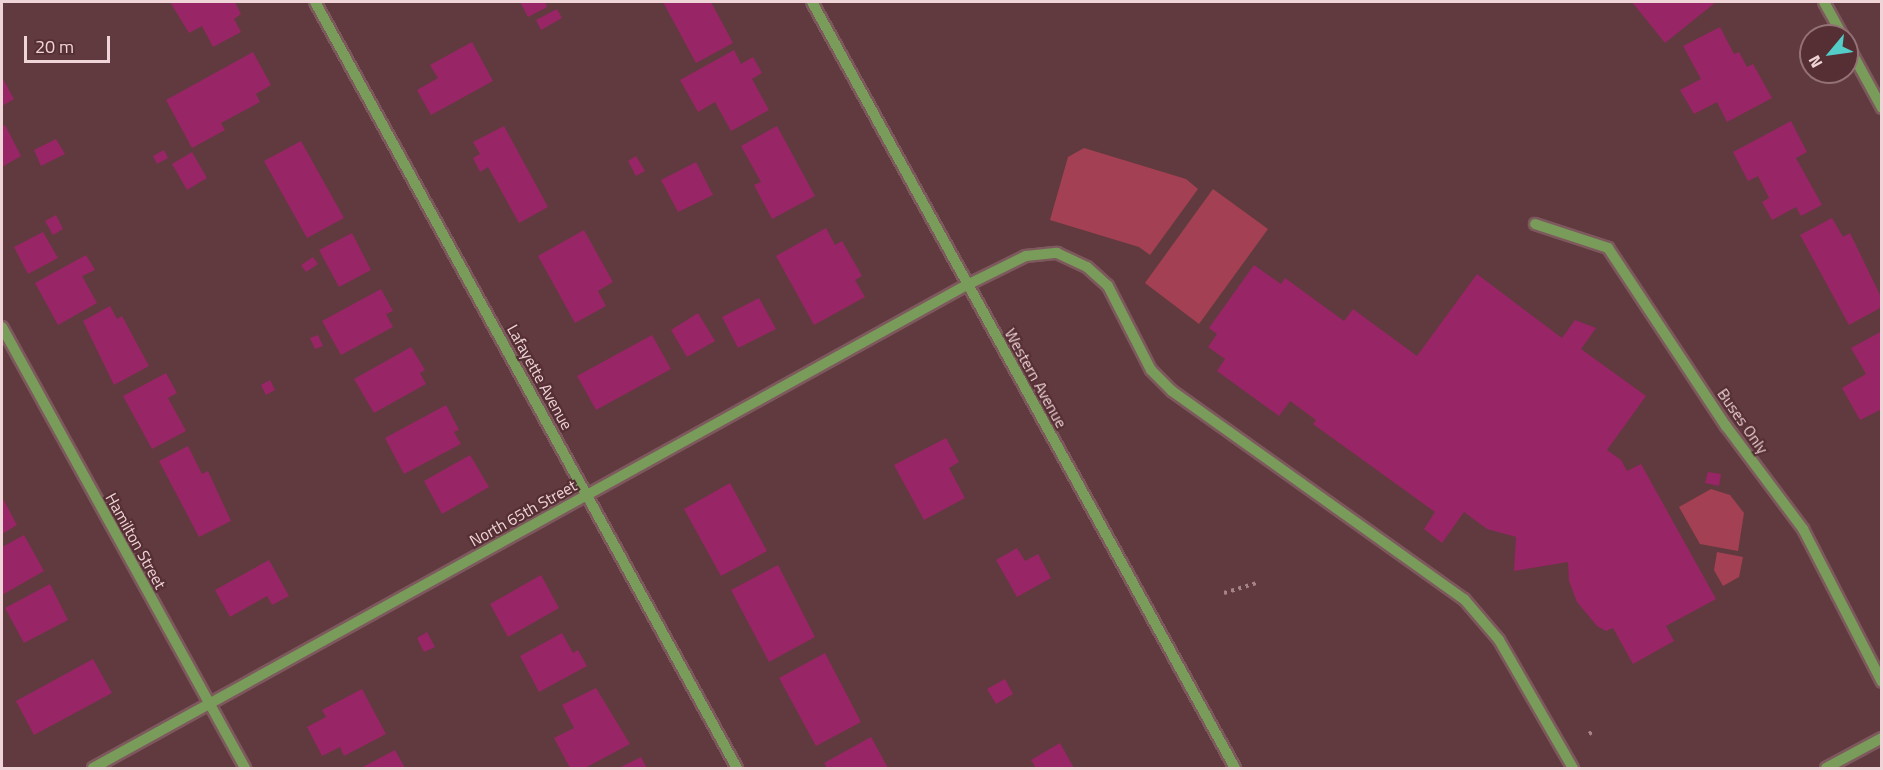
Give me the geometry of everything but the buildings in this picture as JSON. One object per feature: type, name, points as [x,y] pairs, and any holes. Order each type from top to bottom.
[{"type":"street","name":"Lafayette Avenue","points":[[315,2],[737,768]]},
{"type":"street","name":"Western Avenue","points":[[812,2],[1236,768]]},
{"type":"street","points":[[1824,2],[1836,24]]},
{"type":"street","points":[[1859,67],[1881,108]]},
{"type":"street","name":"Buses Only","points":[[1535,224],[1608,248],[1726,426],[1803,529],[1881,682]]},
{"type":"street","name":"North 65th Street","points":[[93,768],[967,285],[1026,256],[1058,253],[1087,267],[1108,286],[1151,370],[1172,391],[1464,599],[1499,640],[1573,768]]},
{"type":"street","name":"Hamilton Street","points":[[2,327],[245,768]]},
{"type":"street","points":[[1826,768],[1881,738]]},
{"type":"path","points":[[1224,593],[1258,582]]},
{"type":"shaded area","points":[[1084,148],[1186,179],[1198,189],[1150,255],[1139,247],[1050,220],[1068,157]]},
{"type":"shaded area","points":[[1213,189],[1268,229],[1199,324],[1145,283]]},
{"type":"shaded area","points":[[1711,489],[1730,495],[1744,513],[1738,551],[1700,544],[1679,507]]},
{"type":"shaded area","points":[[1717,552],[1743,557],[1739,577],[1723,586],[1714,570]]}]
